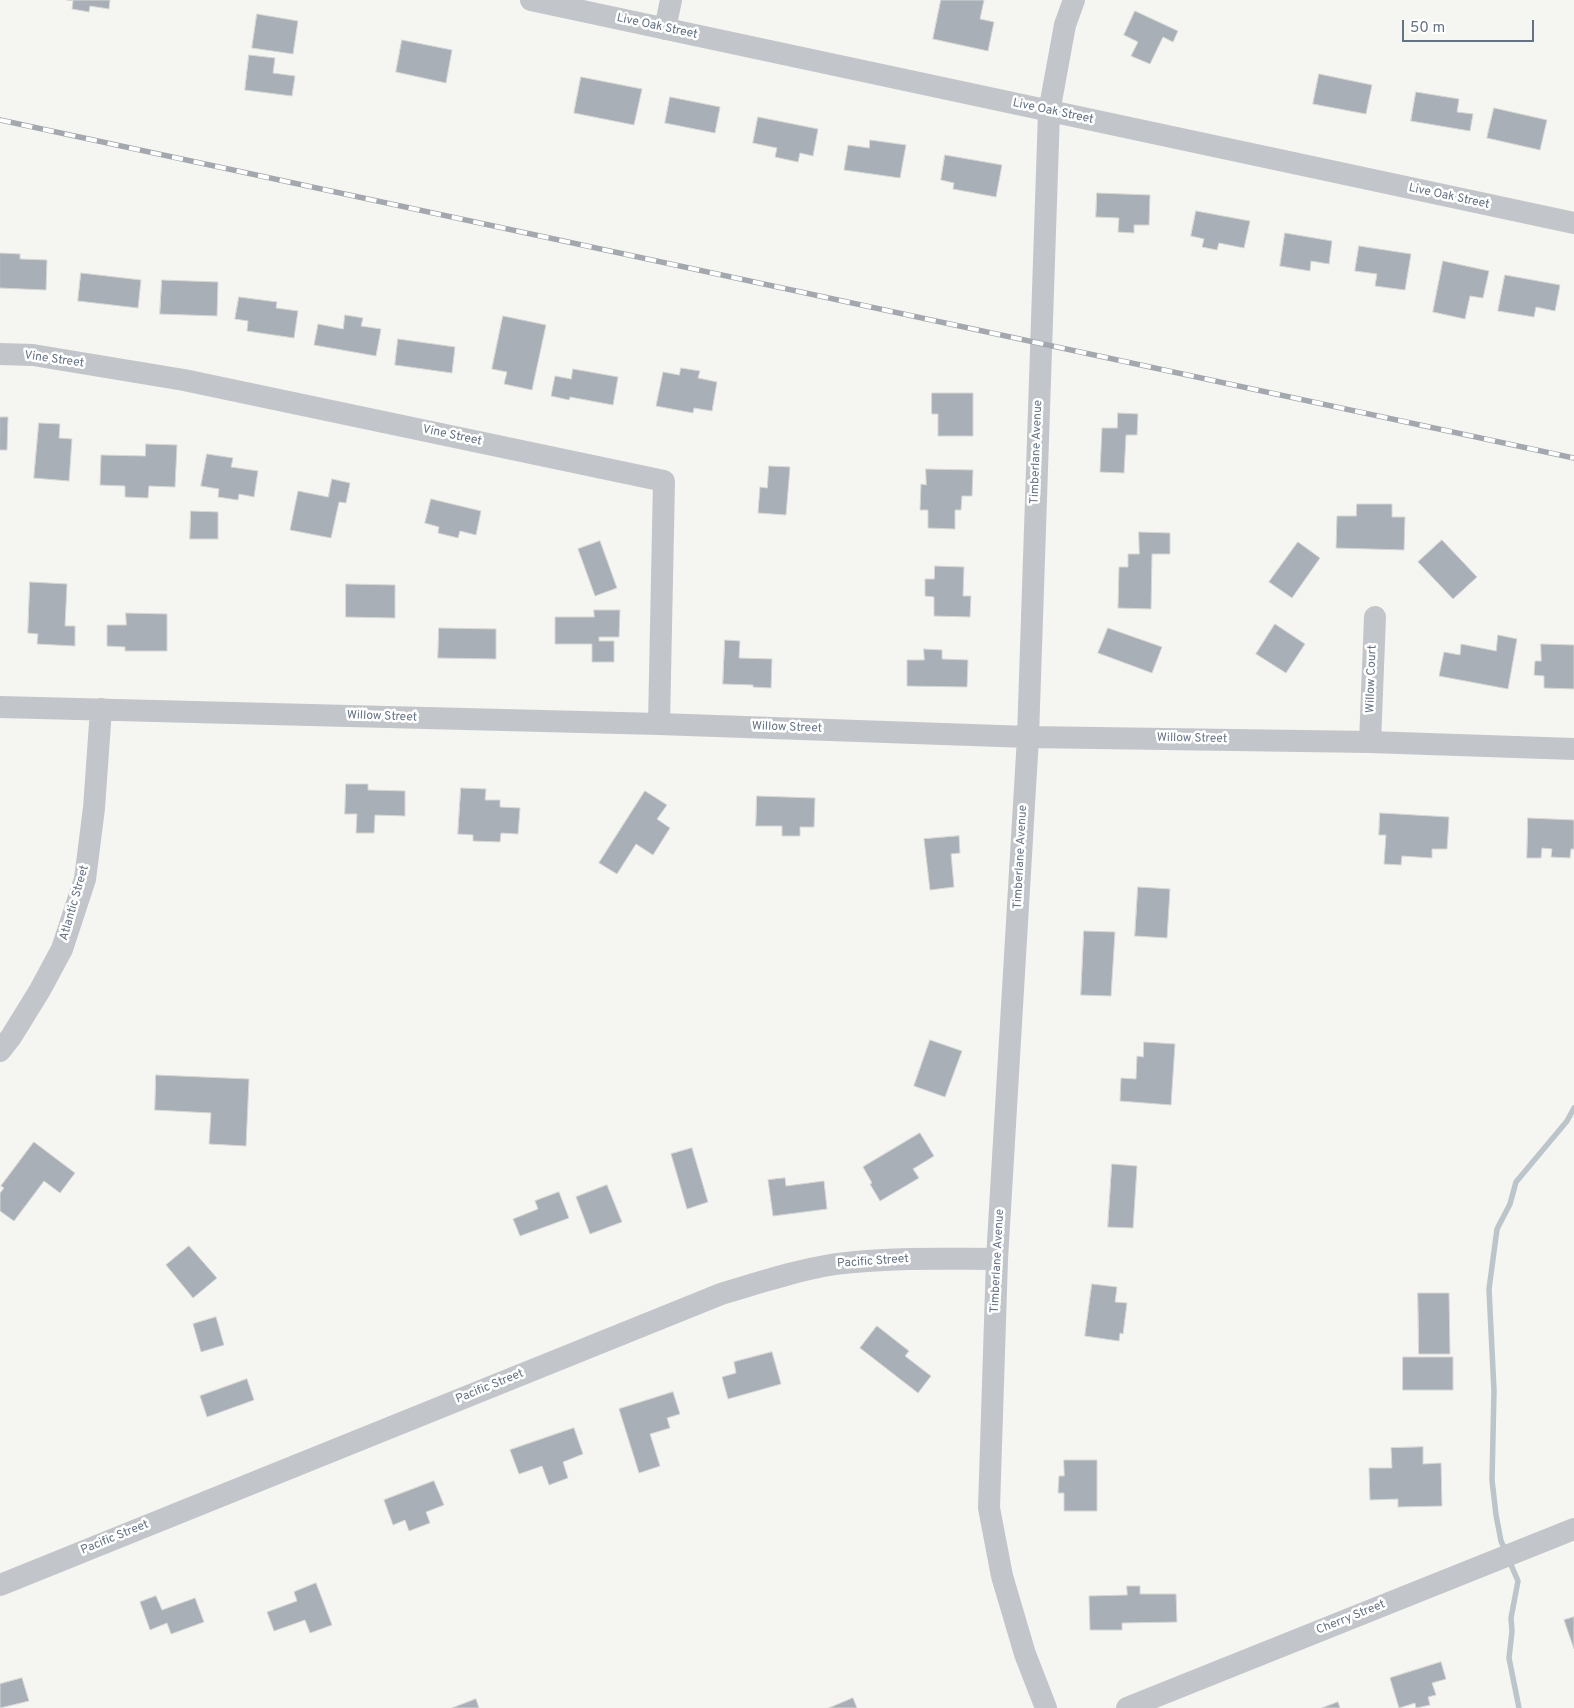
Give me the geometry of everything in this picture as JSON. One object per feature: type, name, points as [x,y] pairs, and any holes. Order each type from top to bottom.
[{"type":"street","name":"Live Oak Street","points":[[531,0],[1574,223]]},
{"type":"street","points":[[665,29],[671,0]]},
{"type":"street","name":"Timberlane Avenue","points":[[1046,1708],[1025,1654],[1002,1576],[989,1508],[997,1259],[1028,737],[1049,112],[1065,25],[1074,0]]},
{"type":"street","name":"Vine Street","points":[[0,354],[33,355],[184,380],[664,481],[659,724]]},
{"type":"street","name":"Willow Court","points":[[1370,742],[1375,616]]},
{"type":"street","name":"Willow Street","points":[[0,707],[659,724],[1028,737],[1370,742],[1574,750]]},
{"type":"street","name":"Atlantic Street","points":[[0,1051],[11,1037],[40,990],[62,949],[85,878],[94,808],[101,709]]},
{"type":"street","name":"Pacific Street","points":[[0,1585],[721,1294],[781,1277],[834,1265],[882,1260],[997,1259]]},
{"type":"street","name":"Cherry Street","points":[[1128,1708],[1574,1529]]},
{"type":"building","points":[[67,0],[110,0],[109,9],[90,6],[89,12],[72,9],[73,1]]},
{"type":"building","points":[[941,0],[984,0],[980,19],[994,22],[988,51],[933,39]]},
{"type":"building","points":[[1135,11],[1178,31],[1173,42],[1163,37],[1150,64],[1131,56],[1138,42],[1124,35]]},
{"type":"building","points":[[257,14],[298,21],[293,54],[252,48]]},
{"type":"building","points":[[402,40],[452,50],[446,83],[396,72]]},
{"type":"building","points":[[249,55],[275,58],[273,73],[295,76],[292,96],[245,90]]},
{"type":"building","points":[[1319,74],[1372,85],[1366,114],[1313,104]]},
{"type":"building","points":[[581,77],[642,89],[634,125],[574,113]]},
{"type":"building","points":[[1416,92],[1459,99],[1457,112],[1473,114],[1470,131],[1411,121]]},
{"type":"building","points":[[670,97],[720,107],[715,133],[665,123]]},
{"type":"building","points":[[1494,108],[1547,120],[1540,150],[1487,138]]},
{"type":"building","points":[[758,117],[818,129],[813,156],[800,153],[798,162],[775,157],[777,148],[753,143]]},
{"type":"building","points":[[870,140],[906,145],[900,178],[844,170],[848,145],[869,148]]},
{"type":"building","points":[[945,155],[1002,165],[996,197],[953,189],[954,183],[941,180]]},
{"type":"building","points":[[1097,193],[1150,195],[1149,225],[1134,225],[1134,233],[1118,232],[1119,218],[1096,217]]},
{"type":"building","points":[[1196,211],[1250,221],[1244,248],[1219,243],[1217,250],[1202,247],[1204,239],[1191,236]]},
{"type":"building","points":[[1285,233],[1332,241],[1329,264],[1311,261],[1310,271],[1280,266]]},
{"type":"building","points":[[1359,246],[1411,254],[1405,290],[1375,286],[1377,274],[1355,271]]},
{"type":"building","points":[[0,253],[20,254],[20,259],[47,260],[46,290],[0,288]]},
{"type":"building","points":[[1443,261],[1489,271],[1483,298],[1470,296],[1465,319],[1433,312]]},
{"type":"building","points":[[81,273],[141,280],[138,308],[78,301]]},
{"type":"building","points":[[1505,275],[1560,285],[1555,311],[1536,307],[1534,317],[1498,311]]},
{"type":"building","points":[[162,280],[218,282],[217,316],[160,314]]},
{"type":"building","points":[[239,297],[277,302],[276,308],[298,311],[294,338],[247,331],[248,321],[235,319]]},
{"type":"building","points":[[345,315],[363,318],[361,326],[381,329],[376,356],[314,345],[318,324],[343,329]]},
{"type":"building","points":[[503,316],[546,325],[532,390],[504,384],[507,372],[492,369]]},
{"type":"building","points":[[398,339],[455,347],[452,373],[395,365]]},
{"type":"building","points":[[681,368],[700,371],[698,378],[717,382],[712,411],[694,408],[693,413],[656,406],[663,372],[679,375]]},
{"type":"building","points":[[573,369],[618,377],[613,405],[570,397],[569,400],[551,396],[555,376],[571,379]]},
{"type":"building","points":[[932,393],[973,393],[973,436],[938,436],[938,414],[932,414]]},
{"type":"building","points":[[1118,413],[1138,414],[1137,435],[1126,435],[1124,473],[1100,472],[1102,428],[1117,428]]},
{"type":"building","points":[[0,417],[8,417],[7,450],[0,450]]},
{"type":"building","points":[[39,423],[60,424],[59,438],[72,439],[69,481],[34,478]]},
{"type":"building","points":[[146,444],[177,445],[175,487],[149,486],[148,498],[125,497],[125,486],[100,485],[101,455],[145,456]]},
{"type":"building","points":[[207,454],[233,458],[231,467],[258,471],[254,497],[239,494],[238,500],[218,497],[219,489],[201,486]]},
{"type":"building","points":[[769,466],[790,467],[786,515],[758,513],[760,487],[767,488]]},
{"type":"building","points":[[926,469],[973,470],[972,496],[962,496],[961,510],[955,510],[955,529],[928,528],[928,510],[920,510],[921,484],[926,485]]},
{"type":"building","points":[[332,479],[350,483],[346,503],[339,502],[331,538],[290,530],[298,491],[328,497]]},
{"type":"building","points":[[431,499],[481,511],[476,535],[460,531],[458,538],[438,533],[439,527],[425,523]]},
{"type":"building","points":[[1357,504],[1392,504],[1392,517],[1405,517],[1404,550],[1336,548],[1337,516],[1356,516]]},
{"type":"building","points":[[191,511],[218,512],[218,539],[190,539]]},
{"type":"building","points":[[1139,532],[1170,533],[1170,554],[1152,554],[1151,609],[1118,608],[1119,567],[1128,567],[1128,554],[1139,554]]},
{"type":"building","points":[[1442,540],[1477,577],[1453,599],[1418,562]]},
{"type":"building","points":[[600,541],[617,588],[595,596],[578,549]]},
{"type":"building","points":[[1298,542],[1320,558],[1292,598],[1269,582]]},
{"type":"building","points":[[935,566],[964,567],[963,596],[971,596],[970,617],[934,616],[934,597],[925,596],[925,579],[934,579]]},
{"type":"building","points":[[30,582],[67,584],[65,626],[75,626],[75,646],[37,644],[38,634],[28,633]]},
{"type":"building","points":[[346,584],[395,585],[395,618],[346,617]]},
{"type":"building","points":[[594,610],[620,610],[619,637],[599,637],[599,641],[614,641],[614,662],[592,662],[592,644],[555,644],[555,617],[594,617]]},
{"type":"building","points":[[126,613],[167,614],[167,651],[125,651],[125,647],[107,646],[107,625],[126,625]]},
{"type":"building","points":[[1275,624],[1305,644],[1286,673],[1256,654]]},
{"type":"building","points":[[439,628],[496,629],[496,659],[438,658]]},
{"type":"building","points":[[1108,628],[1162,647],[1152,673],[1098,653]]},
{"type":"building","points":[[1498,635],[1517,639],[1508,689],[1439,676],[1444,652],[1460,655],[1461,644],[1496,651]]},
{"type":"building","points":[[725,640],[740,641],[739,658],[772,659],[771,688],[723,684]]},
{"type":"building","points":[[1541,644],[1574,645],[1574,689],[1544,688],[1544,676],[1534,675],[1535,661],[1541,661]]},
{"type":"building","points":[[924,649],[942,650],[942,659],[968,660],[967,687],[907,686],[907,660],[924,660]]},
{"type":"building","points":[[346,784],[368,784],[368,790],[405,791],[405,816],[375,815],[374,833],[356,833],[357,814],[345,814]]},
{"type":"building","points":[[461,788],[486,789],[485,800],[500,800],[500,807],[520,808],[518,834],[501,833],[500,842],[473,841],[473,835],[458,834]]},
{"type":"building","points":[[645,791],[667,805],[657,819],[670,828],[653,855],[636,844],[617,874],[599,863]]},
{"type":"building","points":[[757,796],[815,798],[814,827],[800,827],[800,836],[782,836],[782,826],[756,826]]},
{"type":"building","points":[[1380,813],[1449,817],[1447,849],[1432,849],[1432,858],[1402,856],[1401,865],[1384,864],[1386,835],[1379,835]]},
{"type":"building","points":[[1528,818],[1574,820],[1574,849],[1571,849],[1570,858],[1551,857],[1552,849],[1542,848],[1541,858],[1527,858]]},
{"type":"building","points":[[959,836],[960,853],[951,854],[954,887],[930,890],[924,839]]},
{"type":"building","points":[[1138,887],[1170,889],[1167,938],[1135,936]]},
{"type":"building","points":[[1084,931],[1115,932],[1111,996],[1081,995]]},
{"type":"building","points":[[930,1040],[962,1051],[945,1097],[914,1086]]},
{"type":"building","points":[[1144,1042],[1175,1044],[1171,1105],[1120,1101],[1121,1078],[1136,1079],[1137,1056],[1143,1057]]},
{"type":"building","points":[[156,1075],[249,1079],[246,1146],[209,1144],[211,1113],[155,1110]]},
{"type":"building","points":[[920,1133],[934,1156],[913,1169],[919,1178],[880,1201],[863,1167]]},
{"type":"building","points":[[34,1142],[75,1173],[60,1193],[44,1181],[14,1221],[0,1211],[0,1193],[4,1188],[1,1186]]},
{"type":"building","points":[[692,1148],[708,1202],[687,1209],[671,1154]]},
{"type":"building","points":[[1112,1164],[1137,1166],[1133,1228],[1108,1227]]},
{"type":"building","points":[[785,1178],[786,1186],[824,1181],[827,1209],[773,1216],[768,1180]]},
{"type":"building","points":[[607,1185],[622,1222],[590,1234],[576,1197]]},
{"type":"building","points":[[559,1192],[569,1218],[520,1236],[513,1219],[538,1209],[535,1201]]},
{"type":"building","points":[[189,1246],[217,1278],[193,1298],[166,1265]]},
{"type":"building","points":[[1092,1284],[1117,1287],[1115,1302],[1127,1303],[1123,1334],[1120,1333],[1119,1341],[1085,1336]]},
{"type":"building","points":[[1418,1293],[1449,1293],[1450,1354],[1419,1354]]},
{"type":"building","points":[[216,1317],[224,1345],[201,1352],[193,1324]]},
{"type":"building","points":[[877,1326],[909,1351],[905,1356],[931,1376],[918,1393],[860,1348]]},
{"type":"building","points":[[772,1352],[781,1384],[728,1399],[722,1377],[736,1373],[734,1362]]},
{"type":"building","points":[[1403,1357],[1453,1357],[1453,1390],[1403,1390]]},
{"type":"building","points":[[247,1379],[254,1400],[207,1417],[200,1396]]},
{"type":"building","points":[[673,1392],[680,1414],[667,1418],[670,1428],[650,1434],[660,1466],[639,1473],[619,1409]]},
{"type":"building","points":[[574,1428],[583,1454],[563,1462],[568,1478],[549,1485],[542,1466],[519,1474],[510,1450]]},
{"type":"building","points":[[1423,1447],[1423,1464],[1441,1463],[1442,1506],[1398,1507],[1398,1499],[1370,1500],[1369,1468],[1392,1468],[1391,1448]]},
{"type":"building","points":[[1064,1460],[1097,1460],[1097,1511],[1064,1511],[1064,1493],[1058,1493],[1059,1476],[1064,1476]]},
{"type":"building","points":[[434,1481],[444,1505],[426,1512],[430,1523],[409,1531],[405,1520],[393,1525],[384,1500]]},
{"type":"building","points":[[316,1583],[332,1625],[310,1633],[305,1620],[274,1631],[267,1612],[297,1601],[294,1592]]},
{"type":"building","points":[[1127,1586],[1140,1586],[1140,1594],[1176,1594],[1177,1622],[1122,1623],[1122,1630],[1090,1630],[1089,1596],[1127,1595]]},
{"type":"building","points":[[156,1596],[162,1610],[195,1598],[204,1622],[171,1634],[167,1623],[150,1630],[140,1602]]},
{"type":"building","points":[[1574,1617],[1574,1649],[1564,1620]]},
{"type":"building","points":[[1441,1662],[1446,1679],[1432,1683],[1436,1695],[1428,1697],[1430,1705],[1416,1708],[1415,1703],[1399,1708],[1390,1678]]},
{"type":"building","points":[[22,1678],[29,1701],[0,1708],[0,1684]]},
{"type":"building","points":[[853,1698],[857,1708],[829,1708]]},
{"type":"building","points":[[476,1699],[479,1708],[452,1708]]},
{"type":"building","points":[[1338,1702],[1340,1708],[1322,1708]]},
{"type":"waterway","points":[[1506,1552],[1501,1541],[1492,1480],[1494,1391],[1489,1289],[1497,1229],[1510,1204],[1516,1182],[1567,1121],[1574,1108]]},
{"type":"waterway","points":[[1509,1560],[1518,1581],[1511,1618],[1512,1631],[1509,1658],[1519,1708]]},
{"type":"railway","points":[[0,120],[1574,458]]}]
